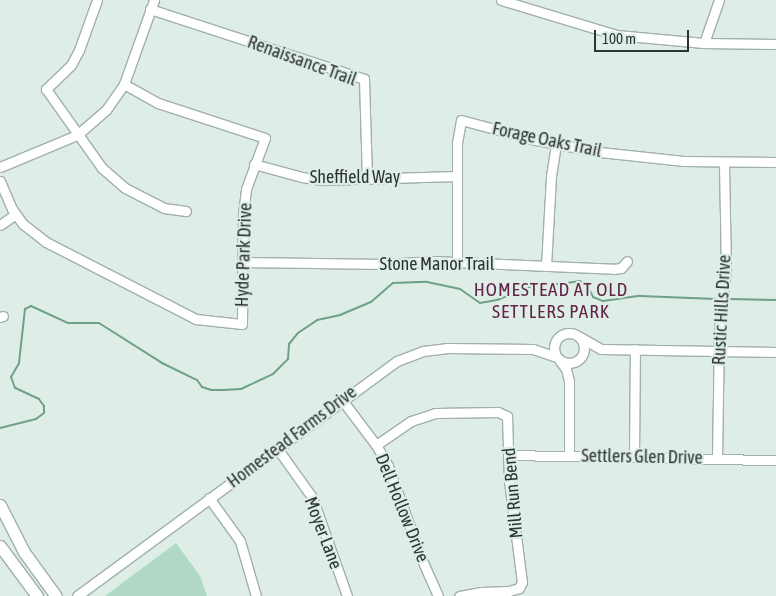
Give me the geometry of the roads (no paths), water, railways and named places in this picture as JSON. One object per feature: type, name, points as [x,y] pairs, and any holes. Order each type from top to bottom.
[{"type":"main road","points":[[0,504],[24,552],[56,596]]},
{"type":"main road","points":[[0,546],[37,596]]},
{"type":"street","points":[[97,0],[79,50],[71,65],[46,89],[102,168],[126,188],[164,208],[186,211]]},
{"type":"street","points":[[0,167],[77,135],[106,110],[124,84],[154,0]]},
{"type":"street","points":[[501,0],[530,4],[616,35],[704,43],[776,44]]},
{"type":"street","points":[[704,43],[719,0]]},
{"type":"street","name":"Renaissance Trail","points":[[150,10],[364,79],[367,178]]},
{"type":"street","name":"Hyde Park Drive","points":[[0,181],[23,224],[46,242],[196,319],[242,324],[246,188],[264,138],[158,103],[124,84]]},
{"type":"street","name":"Forage Oaks Trail","points":[[457,262],[457,176],[461,120],[556,144],[630,155],[724,162],[776,162]]},
{"type":"street","points":[[546,266],[550,176],[556,144]]},
{"type":"street","name":"Rustic Hills Drive","points":[[717,459],[718,351],[721,301],[726,269],[724,162]]},
{"type":"street","name":"Sheffield Way","points":[[254,164],[310,179],[457,176]]},
{"type":"street","points":[[0,225],[16,214]]},
{"type":"street","name":"Stone Manor Trail","points":[[243,262],[334,264],[457,262],[614,269],[621,268],[627,262]]},
{"type":"street","name":"Homestead Farms Drive","points":[[533,349],[565,333],[575,334],[601,349]]},
{"type":"street","points":[[569,456],[569,381],[584,347],[580,337]]},
{"type":"street","points":[[556,338],[553,348],[569,381]]},
{"type":"street","name":"Homestead Farms Drive","points":[[77,596],[388,365],[423,351],[446,348],[533,349],[569,364],[601,349],[776,352]]},
{"type":"street","points":[[634,349],[634,457]]},
{"type":"street","name":"Dell Hollow Drive","points":[[342,400],[376,445],[392,475],[422,560],[438,596]]},
{"type":"street","name":"Mill Run Bend","points":[[376,445],[403,425],[428,415],[498,412],[507,416],[508,481],[522,582],[520,588],[509,592],[481,592],[458,596]]},
{"type":"street","name":"Moyer Lane","points":[[277,448],[312,497],[347,596]]},
{"type":"street","name":"Settlers Glen Drive","points":[[508,455],[776,460]]},
{"type":"street","points":[[209,498],[240,540],[256,596]]},
{"type":"waterway","points":[[0,428],[36,419],[44,413],[44,406],[39,399],[15,388],[11,377],[19,363],[25,309],[31,306],[68,323],[99,323],[162,363],[197,380],[202,387],[211,390],[223,390],[241,389],[273,374],[288,359],[289,344],[298,333],[317,320],[340,315],[371,302],[393,283],[427,282],[460,289],[480,303],[497,300],[537,284],[561,284],[580,281],[587,285],[593,297],[603,301],[640,296],[716,299]]},
{"type":"waterway","points":[[729,299],[776,300]]},
{"type":"district","name":"HOMESTEAD AT OLD SETTLERS PARK","points":[[551,301]]}]
